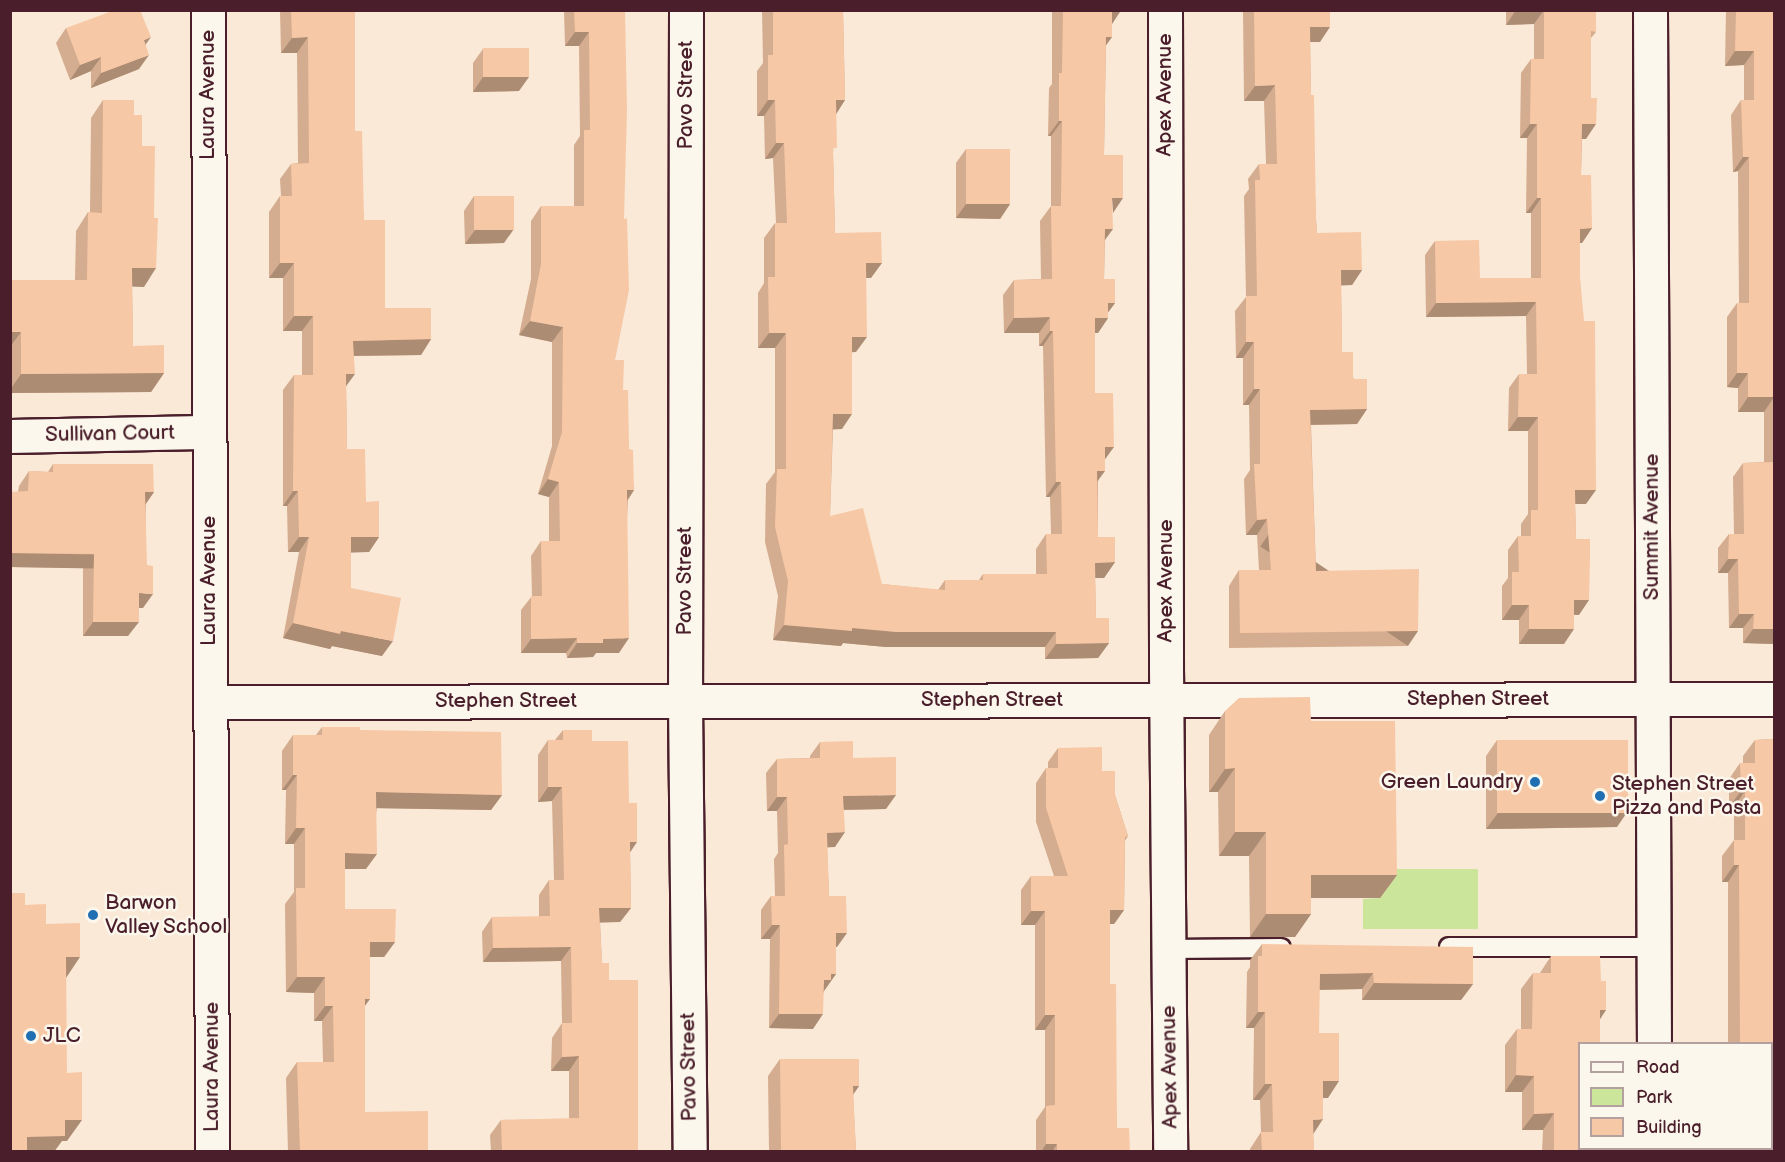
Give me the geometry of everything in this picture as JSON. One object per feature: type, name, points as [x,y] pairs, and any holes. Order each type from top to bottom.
[{"type":"street","name":"Laura Avenue","points":[[208,10],[212,1152]]},
{"type":"street","name":"Pavo Street","points":[[686,10],[685,701],[690,1152]]},
{"type":"street","name":"Apex Avenue","points":[[1165,10],[1166,700],[1170,1152]]},
{"type":"street","name":"Summit Avenue","points":[[1650,10],[1654,1042]]},
{"type":"street","name":"Sullivan Court","points":[[10,436],[209,432]]},
{"type":"street","name":"Stephen Street","points":[[210,702],[1774,699]]},
{"type":"lane","points":[[1431,948],[1653,946]]},
{"type":"lane","points":[[1168,949],[1300,948]]},
{"type":"green space","points":[[1380,869],[1478,869],[1478,929],[1363,929],[1363,899],[1380,898]]},
{"type":"building","points":[[115,10],[140,10],[151,37],[144,40],[149,55],[101,73],[101,57],[80,65],[66,28]]},
{"type":"building","points":[[291,10],[355,10],[355,131],[362,131],[364,220],[385,220],[385,308],[431,308],[431,339],[353,341],[355,374],[346,374],[347,449],[365,449],[366,502],[379,501],[379,537],[351,537],[351,588],[401,598],[393,641],[341,631],[340,634],[293,623],[309,537],[299,537],[298,491],[293,491],[294,375],[313,375],[313,316],[294,316],[294,263],[280,263],[280,196],[292,196],[291,164],[309,163],[308,37],[292,38]]},
{"type":"building","points":[[574,10],[625,10],[627,111],[624,219],[627,218],[629,290],[615,360],[624,360],[623,390],[628,390],[629,449],[633,450],[634,490],[627,490],[629,638],[603,639],[603,643],[577,643],[577,638],[531,639],[531,596],[542,596],[541,541],[560,541],[559,482],[548,479],[562,432],[563,327],[530,321],[541,264],[541,206],[584,206],[584,130],[590,130],[589,32],[575,32]]},
{"type":"building","points":[[773,10],[843,10],[845,100],[836,100],[837,148],[833,148],[835,233],[881,232],[882,263],[866,263],[867,337],[852,337],[852,414],[833,414],[830,516],[863,508],[882,584],[945,590],[945,580],[983,580],[983,574],[1047,574],[1046,534],[1062,534],[1061,482],[1056,482],[1053,331],[1050,331],[1050,317],[1014,318],[1014,280],[1052,279],[1051,206],[1061,206],[1062,121],[1059,121],[1059,73],[1062,73],[1063,10],[1120,10],[1120,12],[1112,12],[1112,37],[1106,37],[1104,155],[1123,155],[1123,198],[1112,198],[1113,229],[1105,229],[1104,279],[1115,279],[1115,303],[1108,303],[1108,318],[1095,318],[1095,393],[1113,393],[1114,447],[1105,447],[1105,471],[1097,471],[1098,537],[1115,537],[1115,562],[1095,563],[1096,618],[1109,618],[1109,643],[1056,644],[1056,632],[896,632],[852,628],[852,631],[784,625],[788,581],[775,527],[777,469],[786,469],[786,333],[769,333],[768,277],[775,277],[775,223],[787,223],[784,143],[776,143],[775,100],[768,100],[768,55],[773,55]]},
{"type":"building","points":[[1254,10],[1330,10],[1330,27],[1310,27],[1317,233],[1361,232],[1362,270],[1341,270],[1342,352],[1353,352],[1353,379],[1367,379],[1367,409],[1310,410],[1316,571],[1419,569],[1418,631],[1240,633],[1239,570],[1271,570],[1267,519],[1257,520],[1254,464],[1260,464],[1260,389],[1254,389],[1254,342],[1246,342],[1246,296],[1257,296],[1255,180],[1260,180],[1259,164],[1277,164],[1275,85],[1255,86]]},
{"type":"building","points":[[1544,10],[1596,10],[1596,32],[1591,31],[1591,98],[1597,98],[1596,124],[1582,124],[1581,175],[1591,175],[1592,228],[1580,229],[1580,278],[1584,321],[1595,321],[1596,490],[1575,490],[1576,539],[1590,539],[1590,558],[1589,600],[1574,600],[1574,629],[1529,629],[1529,605],[1512,605],[1512,572],[1519,572],[1518,536],[1531,536],[1531,510],[1538,510],[1538,417],[1518,417],[1519,374],[1537,374],[1536,302],[1436,303],[1435,241],[1479,240],[1480,278],[1541,278],[1541,198],[1537,198],[1537,124],[1530,124],[1531,59],[1544,59]]},
{"type":"building","points":[[1736,10],[1774,10],[1774,397],[1748,397],[1748,373],[1737,373],[1737,303],[1749,303],[1749,157],[1743,157],[1741,100],[1754,100],[1754,51],[1735,51]]},
{"type":"building","points":[[483,48],[529,48],[529,77],[483,77]]},
{"type":"building","points":[[103,100],[134,100],[134,115],[142,115],[142,146],[155,146],[154,218],[158,218],[156,268],[132,268],[133,346],[164,345],[164,373],[21,374],[21,332],[10,332],[10,280],[87,280],[88,212],[102,213]]},
{"type":"building","points":[[966,149],[1010,149],[1010,204],[966,204]]},
{"type":"building","points":[[474,196],[514,196],[514,230],[474,230]]},
{"type":"building","points":[[1774,462],[1774,629],[1753,629],[1754,614],[1739,614],[1738,559],[1728,559],[1729,534],[1744,534],[1743,463]]},
{"type":"building","points":[[53,464],[153,464],[154,492],[145,492],[147,565],[153,566],[153,594],[139,593],[139,622],[93,622],[94,554],[10,553],[10,492],[28,491],[29,471],[53,472]]},
{"type":"building","points":[[1310,697],[1311,721],[1395,721],[1397,875],[1311,875],[1311,914],[1266,914],[1266,832],[1235,832],[1235,768],[1225,769],[1225,711],[1239,698]]},
{"type":"building","points":[[322,727],[360,727],[360,730],[501,732],[502,795],[376,792],[377,854],[345,853],[345,909],[396,909],[395,942],[370,942],[370,999],[365,999],[365,1112],[428,1111],[428,1152],[300,1152],[297,1062],[334,1062],[333,1006],[325,1006],[325,977],[297,977],[296,888],[305,888],[305,828],[296,828],[297,775],[293,775],[293,735],[322,735]]},
{"type":"building","points":[[563,730],[592,730],[592,741],[628,741],[629,803],[637,803],[637,842],[630,842],[631,908],[599,908],[602,963],[609,963],[609,980],[638,980],[638,1152],[502,1152],[501,1120],[579,1118],[579,1056],[562,1057],[562,1023],[572,1023],[571,947],[493,948],[492,917],[550,916],[549,880],[564,880],[562,787],[548,787],[548,740],[563,740]]},
{"type":"building","points":[[1774,739],[1774,1152],[1756,1152],[1756,1150],[1773,1150],[1773,1042],[1740,1042],[1739,865],[1734,865],[1734,840],[1745,840],[1745,791],[1741,791],[1740,763],[1755,763],[1755,740]]},
{"type":"building","points":[[1497,740],[1628,740],[1628,813],[1497,813]]},
{"type":"building","points":[[853,741],[853,758],[896,757],[896,795],[843,796],[845,832],[827,833],[829,896],[846,896],[847,933],[836,933],[836,974],[831,974],[831,980],[824,980],[823,1014],[779,1014],[780,925],[772,925],[771,896],[785,896],[784,845],[788,844],[787,797],[777,797],[777,759],[820,758],[820,742]]},
{"type":"building","points":[[1102,747],[1102,771],[1115,771],[1115,795],[1128,836],[1125,837],[1124,910],[1110,910],[1110,984],[1116,984],[1117,1128],[1129,1128],[1130,1152],[1057,1152],[1057,1144],[1046,1144],[1046,1106],[1055,1105],[1055,1015],[1045,1015],[1045,911],[1031,911],[1031,876],[1068,876],[1046,808],[1046,768],[1058,768],[1058,748]]},
{"type":"building","name":"JLC","points":[[10,893],[25,893],[25,905],[46,904],[46,924],[80,923],[80,957],[66,957],[67,1073],[82,1072],[82,1120],[65,1120],[65,1136],[27,1137],[27,1152],[10,1152]]},
{"type":"building","points":[[1262,944],[1473,947],[1473,984],[1374,983],[1373,973],[1320,974],[1319,1033],[1339,1033],[1339,1081],[1323,1081],[1323,1119],[1313,1120],[1314,1152],[1262,1152],[1261,1132],[1273,1132],[1272,1084],[1265,1084],[1265,1012],[1258,1012],[1258,956],[1262,956]]},
{"type":"building","points":[[1551,956],[1600,956],[1601,981],[1606,981],[1606,1010],[1600,1010],[1600,1042],[1578,1042],[1578,1150],[1594,1150],[1594,1152],[1554,1152],[1554,1113],[1534,1114],[1534,1076],[1516,1075],[1517,1029],[1532,1029],[1533,973],[1551,973]]},
{"type":"building","points":[[780,1059],[859,1059],[859,1086],[853,1086],[856,1152],[781,1152]]},
{"type":"place","name":"Green Laundry","points":[[1535,782]]},
{"type":"place","name":"Stephen Street Pizza and Pasta","points":[[1600,796]]},
{"type":"place","name":"Barwon Valley School","points":[[93,915]]},
{"type":"place","name":"JLC","points":[[31,1036]]}]
